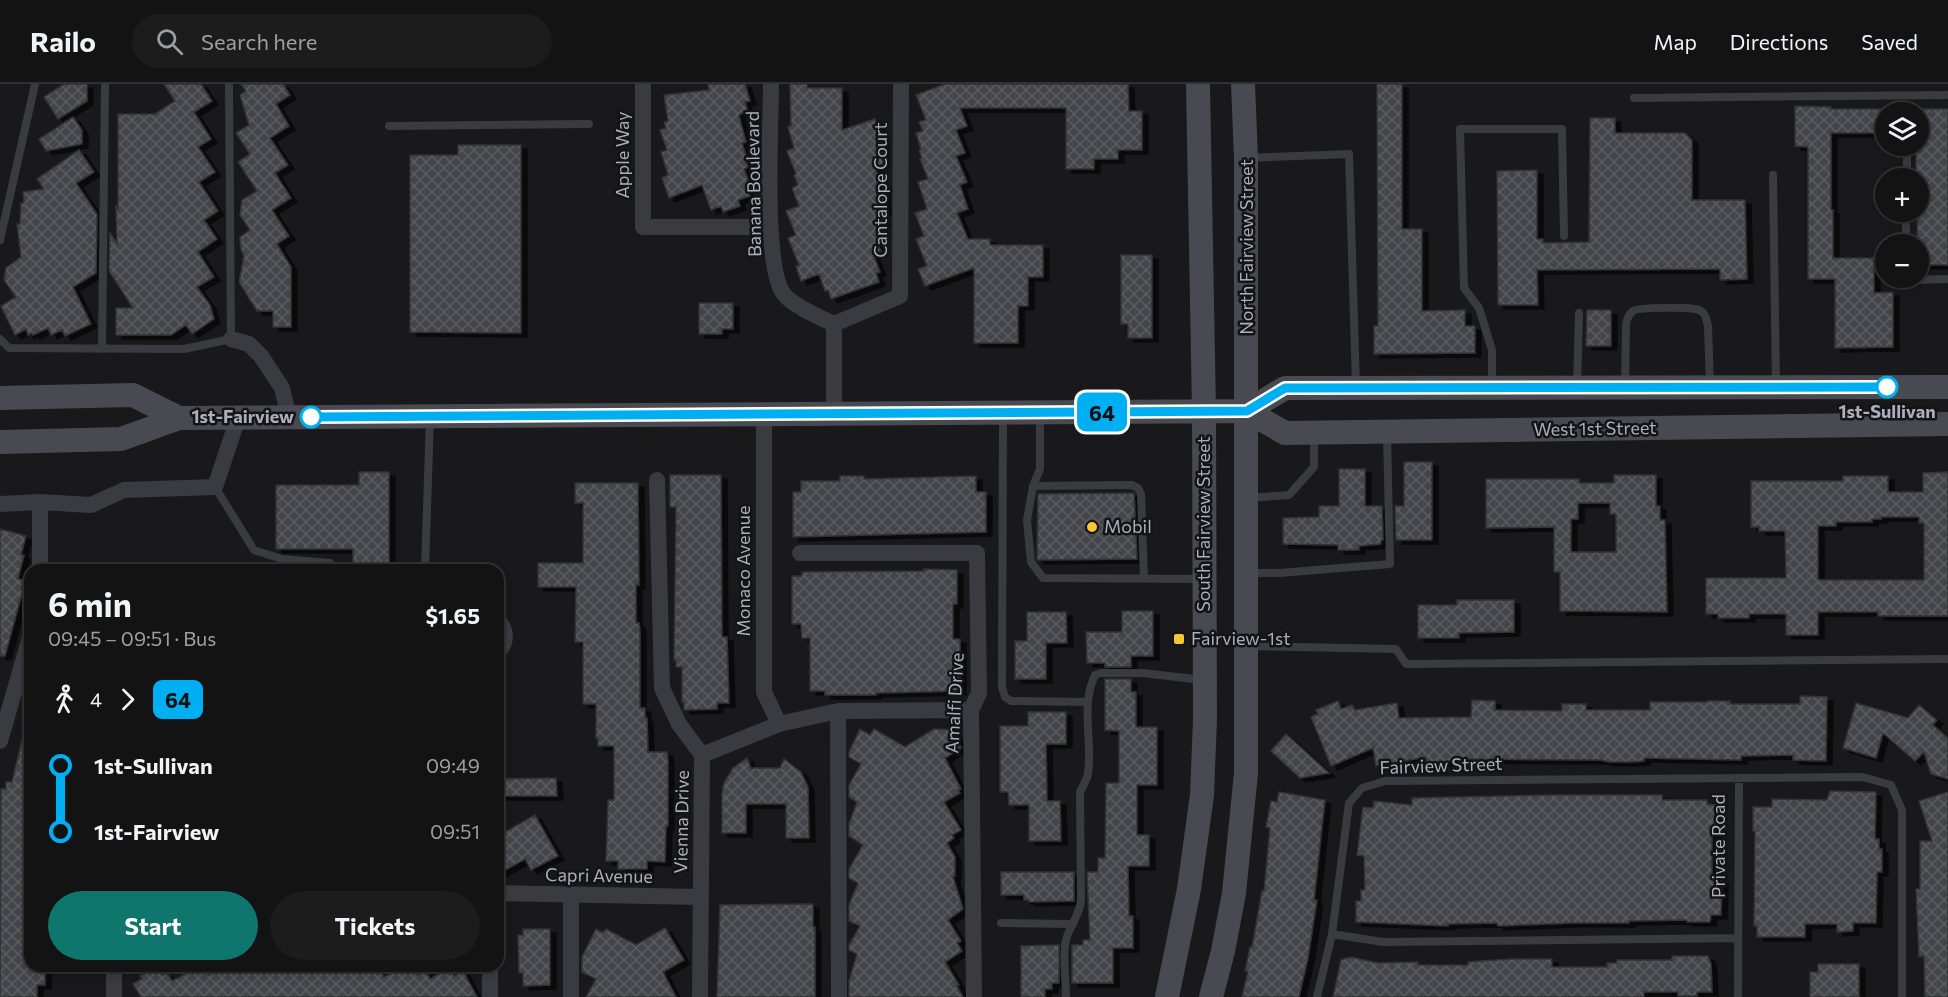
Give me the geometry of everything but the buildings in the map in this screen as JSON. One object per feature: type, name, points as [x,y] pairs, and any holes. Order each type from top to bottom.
[{"type":"main road","name":"South Fairview Street","points":[[1167,997],[1189,889],[1202,795],[1204,411],[1198,84]]},
{"type":"main road","name":"North Fairview Street","points":[[1243,84],[1246,158],[1247,411]]},
{"type":"main road","points":[[0,442],[122,439],[179,418],[1247,411],[1285,388],[1948,387]]},
{"type":"main road","points":[[0,398],[133,395],[179,418]]},
{"type":"main road","points":[[1211,997],[1234,893],[1246,773],[1247,411]]},
{"type":"main road","name":"West 1st Street","points":[[1247,411],[1285,433],[1948,424]]},
{"type":"street","name":"Apple Way","points":[[643,84],[642,226],[770,226]]},
{"type":"street","name":"Banana Boulevard","points":[[771,84],[770,226],[776,275],[783,294],[806,311],[834,324]]},
{"type":"street","name":"Cantalope Court","points":[[834,324],[900,296],[900,84]]},
{"type":"street","points":[[834,324],[834,414]]},
{"type":"street","points":[[231,339],[249,344],[261,356],[282,388],[289,418]]},
{"type":"street","name":"Monaco Avenue","points":[[764,414],[764,692],[779,724]]},
{"type":"street","points":[[0,504],[40,502],[91,505],[124,490],[215,487],[238,418]]},
{"type":"street","name":"Vienna Drive","points":[[657,480],[662,688],[679,724],[702,755],[700,997]]},
{"type":"street","points":[[40,502],[40,564]]},
{"type":"street","name":"Amalfi Drive","points":[[800,554],[977,553],[979,693],[971,710],[974,997]]},
{"type":"street","points":[[0,741],[24,659]]},
{"type":"street","points":[[702,755],[779,724],[838,711],[971,710]]},
{"type":"street","points":[[838,711],[839,997]]},
{"type":"street","name":"Capri Avenue","points":[[504,893],[700,897]]},
{"type":"street","points":[[571,895],[571,997]]},
{"type":"street","points":[[114,972],[114,997]]},
{"type":"street","points":[[490,972],[490,997]]},
{"type":"lane","points":[[0,240],[35,84]]},
{"type":"lane","points":[[102,349],[105,84]]},
{"type":"lane","points":[[0,339],[9,348],[102,349],[184,349],[231,339],[229,84]]},
{"type":"lane","points":[[1634,98],[1948,95]]},
{"type":"lane","points":[[389,126],[589,124]]},
{"type":"lane","points":[[1492,387],[1492,351],[1479,308],[1464,288],[1460,129],[1562,129],[1564,236]]},
{"type":"lane","points":[[1246,158],[1349,154],[1356,388]]},
{"type":"lane","points":[[1773,175],[1776,387]]},
{"type":"lane","points":[[1929,280],[1948,279]]},
{"type":"lane","points":[[1625,387],[1626,324],[1628,316],[1637,309],[1696,309],[1702,311],[1706,316],[1710,387]]},
{"type":"lane","points":[[1577,387],[1579,313]]},
{"type":"lane","points":[[1003,412],[1002,687],[1005,697],[1011,701],[1087,702]]},
{"type":"lane","points":[[1040,412],[1040,469],[1027,520],[1031,562],[1043,578],[1204,579]]},
{"type":"lane","points":[[425,564],[430,417]]},
{"type":"lane","points":[[1247,573],[1278,573],[1390,564],[1387,431]]},
{"type":"lane","points":[[1247,498],[1289,495],[1314,467],[1314,432]]},
{"type":"lane","points":[[1034,486],[1132,485],[1138,488],[1141,494],[1144,579]]},
{"type":"lane","points":[[215,487],[254,550],[282,559],[330,563]]},
{"type":"lane","points":[[504,620],[509,635],[504,653]]},
{"type":"lane","points":[[1247,646],[1396,649],[1406,664],[1948,659]]},
{"type":"lane","points":[[1066,997],[1065,947],[1082,900],[1080,792],[1088,775],[1087,702],[1095,675],[1142,673],[1204,680]]},
{"type":"lane","name":"Private Road","points":[[1738,997],[1739,778],[1863,777],[1891,785],[1902,810],[1902,997]]},
{"type":"lane","name":"Fairview Street","points":[[1317,997],[1332,934],[1349,803],[1362,788],[1385,781],[1739,778]]},
{"type":"lane","points":[[1001,923],[1073,924]]},
{"type":"lane","points":[[1332,934],[1383,942],[1738,938]]},
{"type":"bus line","name":"64","points":[[311,417],[1247,411],[1285,388],[1887,387]]},
{"type":"place","name":"1st-Sullivan","points":[[1887,387]]},
{"type":"place","name":"1st-Fairview","points":[[311,417]]},
{"type":"place","name":"Mobil","points":[[1092,527]]},
{"type":"place","name":"Fairview-1st","points":[[1179,639]]}]
